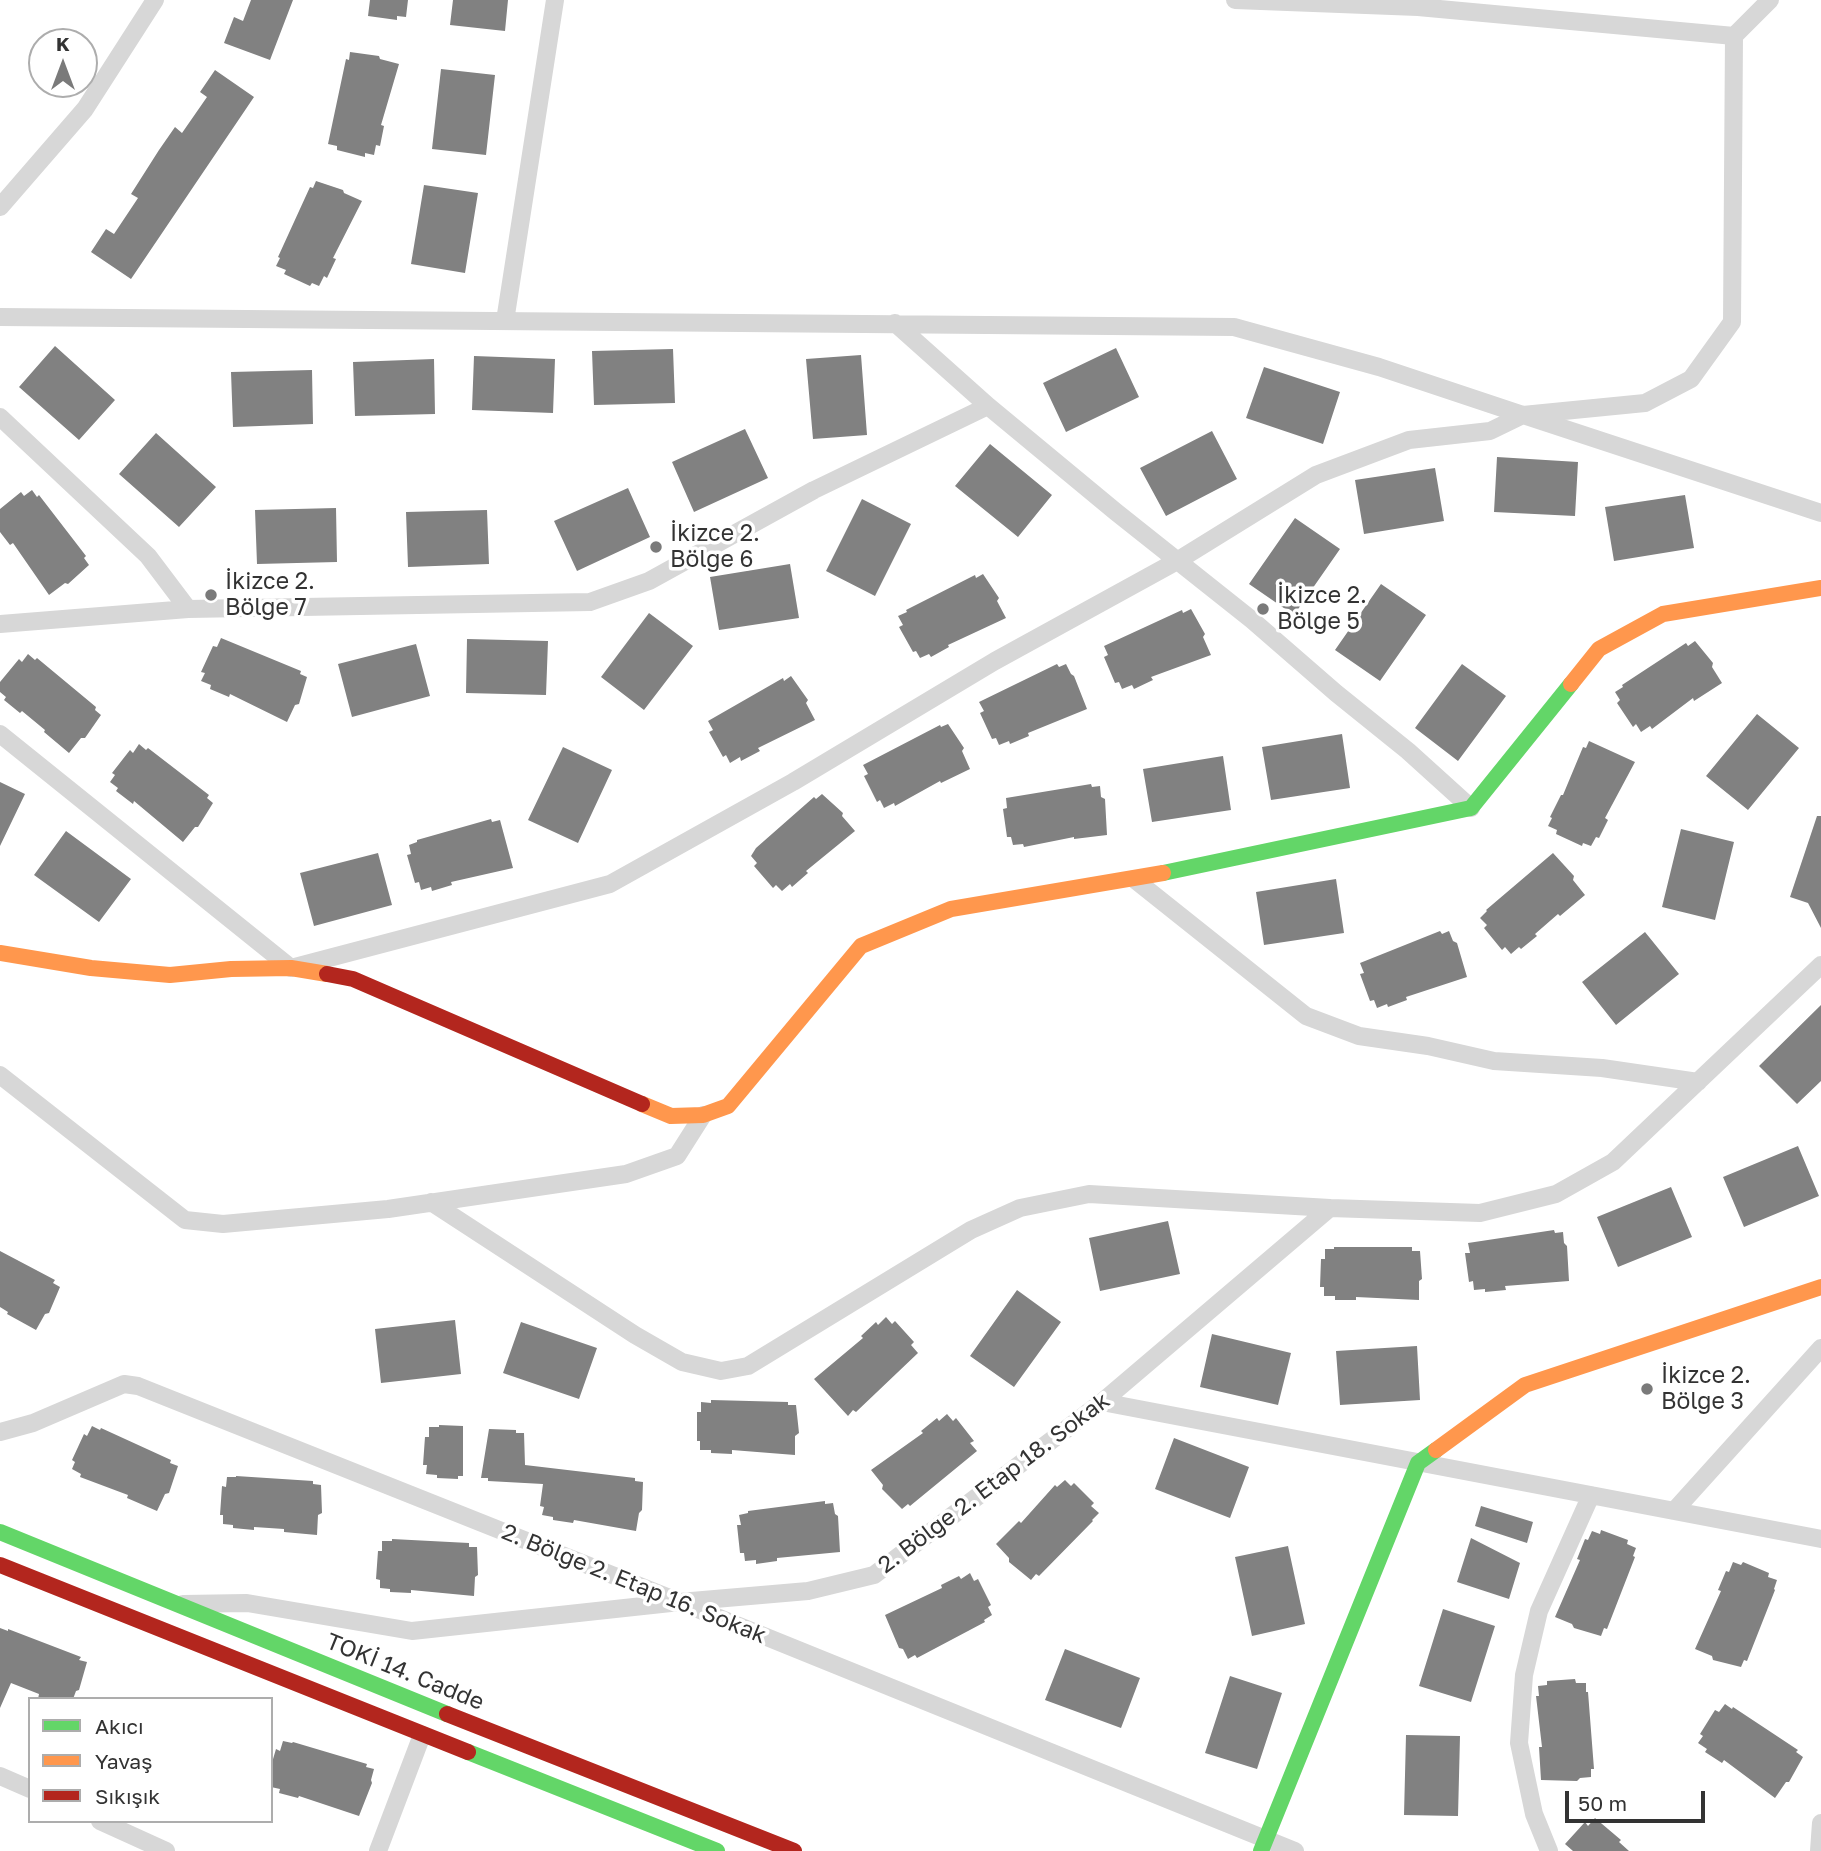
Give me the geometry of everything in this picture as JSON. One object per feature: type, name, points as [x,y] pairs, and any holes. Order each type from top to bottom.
[{"type":"street","points":[[0,207],[85,109],[155,0]]},
{"type":"street","points":[[505,321],[555,0]]},
{"type":"street","points":[[1235,0],[1418,7],[1734,36]]},
{"type":"street","points":[[290,968],[610,884],[793,782],[995,661],[1177,561],[1316,475],[1409,440],[1490,430],[1523,415],[1645,403],[1691,379],[1731,322],[1734,36],[1770,0]]},
{"type":"street","points":[[0,317],[1234,327],[1379,367],[1821,513]]},
{"type":"street","points":[[895,323],[988,406],[1252,620],[1336,694],[1408,751],[1471,808]]},
{"type":"street","points":[[0,624],[188,610],[590,602],[649,581],[814,490],[988,406]]},
{"type":"street","points":[[0,418],[148,556],[188,610]]},
{"type":"street","points":[[0,953],[91,968],[170,975],[231,969],[290,968],[353,979],[671,1116],[703,1115],[728,1106],[861,946],[950,909],[1134,880],[1471,808],[1599,649],[1663,614],[1821,588]]},
{"type":"street","points":[[0,734],[290,968]]},
{"type":"street","points":[[1134,880],[1306,1016],[1359,1037],[1428,1046],[1494,1061],[1601,1068],[1698,1083]]},
{"type":"street","points":[[431,1202],[635,1335],[682,1362],[721,1371],[748,1366],[971,1230],[1020,1208],[1088,1194],[1330,1208],[1480,1213],[1556,1194],[1613,1162],[1821,965]]},
{"type":"street","points":[[0,1075],[185,1220],[223,1224],[388,1209],[626,1174],[677,1156],[703,1115]]},
{"type":"street","name":"2. Bölge 2. Etap 18. Sokak","points":[[176,1604],[247,1602],[412,1631],[808,1591],[874,1575],[1102,1402],[1330,1208]]},
{"type":"street","points":[[1264,1845],[1418,1463],[1525,1385],[1821,1287]]},
{"type":"street","points":[[1674,1511],[1821,1348]]},
{"type":"street","name":"2. Bölge 2. Etap 16. Sokak","points":[[0,1432],[33,1423],[124,1384],[138,1386],[680,1602],[1264,1845],[1295,1851]]},
{"type":"street","points":[[1102,1402],[1821,1539]]},
{"type":"street","points":[[1549,1851],[1534,1814],[1520,1743],[1524,1675],[1539,1611],[1591,1495]]},
{"type":"street","name":"TOKİ 14. Cadde","points":[[0,1532],[449,1715],[794,1851]]},
{"type":"street","points":[[0,1565],[717,1851]]},
{"type":"street","points":[[378,1851],[422,1735]]},
{"type":"street","points":[[0,1776],[28,1788]]},
{"type":"street","points":[[104,1823],[166,1851]]},
{"type":"street","points":[[1819,1851],[1821,1823]]},
{"type":"building","points":[[251,0],[293,0],[270,60],[224,43],[234,17],[243,21]]},
{"type":"building","points":[[370,0],[408,0],[406,17],[397,16],[397,20],[368,16]]},
{"type":"building","points":[[453,0],[508,0],[505,31],[450,25]]},
{"type":"building","points":[[350,52],[379,56],[380,59],[399,64],[381,125],[384,126],[380,146],[376,145],[374,155],[365,153],[365,157],[337,150],[337,146],[328,144],[346,59],[349,60]]},
{"type":"building","points":[[441,69],[495,75],[486,155],[432,149]]},
{"type":"building","points":[[215,70],[254,97],[131,279],[91,252],[106,229],[114,234],[138,198],[131,194],[159,150],[175,127],[182,133],[207,97],[200,92]]},
{"type":"building","points":[[316,181],[343,190],[362,201],[333,258],[336,259],[327,278],[324,276],[319,286],[312,283],[310,286],[284,274],[286,270],[276,266],[310,187],[313,188]]},
{"type":"building","points":[[424,185],[478,193],[465,273],[411,264]]},
{"type":"building","points":[[55,346],[115,400],[79,440],[19,387]]},
{"type":"building","points":[[1116,348],[1139,397],[1066,432],[1043,383]]},
{"type":"building","points":[[673,349],[675,403],[594,405],[592,351]]},
{"type":"building","points":[[861,355],[867,435],[813,439],[806,359]]},
{"type":"building","points":[[474,356],[555,359],[553,413],[472,410]]},
{"type":"building","points":[[434,359],[435,414],[355,416],[353,362]]},
{"type":"building","points":[[1264,367],[1340,392],[1323,444],[1246,418]]},
{"type":"building","points":[[312,370],[313,424],[233,427],[231,372]]},
{"type":"building","points":[[745,429],[768,478],[694,512],[672,462]]},
{"type":"building","points":[[1212,431],[1237,479],[1166,516],[1140,468]]},
{"type":"building","points":[[156,433],[216,487],[179,527],[119,474]]},
{"type":"building","points":[[990,444],[1052,495],[1018,537],[955,486]]},
{"type":"building","points":[[1497,457],[1578,462],[1575,516],[1494,512]]},
{"type":"building","points":[[1435,468],[1444,521],[1364,534],[1355,480]]},
{"type":"building","points":[[628,488],[650,537],[577,571],[554,521]]},
{"type":"building","points":[[32,490],[37,497],[39,495],[86,556],[84,558],[89,565],[68,584],[65,583],[49,595],[13,543],[10,545],[0,532],[0,509],[21,492],[24,496]]},
{"type":"building","points":[[1685,495],[1694,548],[1614,561],[1605,507]]},
{"type":"building","points":[[862,499],[911,524],[875,596],[826,571]]},
{"type":"building","points":[[336,508],[337,562],[257,564],[255,510]]},
{"type":"building","points":[[487,510],[489,564],[408,567],[406,512]]},
{"type":"building","points":[[1295,518],[1340,549],[1294,615],[1249,584]]},
{"type":"building","points":[[790,564],[799,618],[719,630],[710,577]]},
{"type":"building","points":[[983,574],[999,598],[997,601],[1006,618],[948,645],[949,647],[931,657],[929,654],[920,658],[916,651],[913,652],[899,627],[903,625],[898,616],[975,575],[976,578]]},
{"type":"building","points":[[1381,584],[1426,615],[1380,681],[1335,650]]},
{"type":"building","points":[[1191,609],[1205,634],[1203,637],[1211,655],[1151,677],[1153,680],[1134,689],[1132,685],[1122,689],[1119,682],[1115,683],[1104,657],[1108,655],[1104,646],[1182,610],[1183,613]]},
{"type":"building","points":[[649,613],[693,646],[644,710],[601,677]]},
{"type":"building","points":[[221,638],[301,671],[300,674],[307,677],[299,704],[295,705],[287,722],[230,694],[229,697],[210,689],[211,685],[201,681],[205,673],[201,672],[213,646],[217,647]]},
{"type":"building","points":[[467,639],[548,641],[546,695],[466,693]]},
{"type":"building","points":[[1695,641],[1713,663],[1712,667],[1722,683],[1694,701],[1693,698],[1652,729],[1650,726],[1641,732],[1636,724],[1633,727],[1617,703],[1620,700],[1615,692],[1686,643],[1688,646]]},
{"type":"building","points":[[416,644],[430,696],[352,717],[338,664]]},
{"type":"building","points":[[28,654],[35,660],[37,658],[96,707],[95,710],[101,715],[85,738],[81,738],[69,753],[22,711],[20,713],[4,700],[6,697],[0,692],[0,682],[19,659],[22,662]]},
{"type":"building","points":[[1057,664],[1059,667],[1066,664],[1074,676],[1087,709],[1028,733],[1029,736],[1010,744],[1009,741],[999,745],[996,738],[992,739],[980,713],[984,711],[979,702]]},
{"type":"building","points":[[1462,664],[1506,696],[1458,761],[1415,728]]},
{"type":"building","points":[[791,676],[808,700],[806,703],[815,720],[758,748],[760,751],[741,761],[740,757],[730,763],[726,755],[723,757],[709,732],[713,730],[708,721]]},
{"type":"building","points":[[1757,714],[1799,748],[1748,810],[1706,776]]},
{"type":"building","points":[[948,724],[964,748],[962,751],[970,769],[941,783],[940,781],[895,806],[894,803],[884,808],[880,800],[877,802],[864,776],[868,774],[863,765],[940,725],[941,727]]},
{"type":"building","points":[[1342,734],[1350,788],[1271,800],[1262,747]]},
{"type":"building","points":[[1589,741],[1635,762],[1605,818],[1608,820],[1599,838],[1596,837],[1591,846],[1583,843],[1582,846],[1556,834],[1557,830],[1548,826],[1583,747],[1586,748]]},
{"type":"building","points":[[139,744],[209,795],[207,798],[213,803],[198,827],[195,827],[183,842],[134,801],[133,804],[116,791],[118,788],[110,782],[115,775],[112,773],[130,750],[133,753]]},
{"type":"building","points":[[563,747],[612,770],[578,843],[528,820]]},
{"type":"building","points":[[1223,756],[1231,810],[1152,822],[1143,769]]},
{"type":"building","points":[[0,782],[25,794],[0,846]]},
{"type":"building","points":[[1091,784],[1092,787],[1100,786],[1101,797],[1105,799],[1107,835],[1074,837],[1024,847],[1023,844],[1013,845],[1011,837],[1007,837],[1003,809],[1007,808],[1006,798]]},
{"type":"building","points":[[822,794],[843,813],[842,816],[855,831],[806,871],[808,873],[792,887],[790,884],[782,891],[776,885],[773,888],[754,866],[757,863],[751,856],[756,848],[814,797],[816,799]]},
{"type":"building","points":[[1817,816],[1821,816],[1821,928],[1808,903],[1790,897]]},
{"type":"building","points":[[491,819],[492,822],[500,820],[513,868],[451,882],[452,885],[432,891],[431,887],[421,890],[419,882],[415,883],[407,855],[411,854],[409,845],[417,840]]},
{"type":"building","points":[[1681,829],[1734,842],[1715,920],[1662,907]]},
{"type":"building","points":[[66,831],[131,879],[99,922],[34,875]]},
{"type":"building","points":[[378,853],[392,905],[314,926],[300,873]]},
{"type":"building","points":[[1553,853],[1574,876],[1573,880],[1585,895],[1560,916],[1558,914],[1521,949],[1519,947],[1511,954],[1505,947],[1502,950],[1484,928],[1487,925],[1480,918]]},
{"type":"building","points":[[1336,879],[1344,933],[1264,945],[1256,892]]},
{"type":"building","points":[[1440,931],[1442,934],[1449,931],[1453,941],[1457,943],[1467,977],[1406,997],[1407,1000],[1388,1007],[1387,1004],[1377,1008],[1374,1000],[1370,1001],[1360,974],[1364,973],[1360,963]]},
{"type":"building","points":[[1645,932],[1679,974],[1616,1025],[1582,982]]},
{"type":"building","points":[[1821,1005],[1821,1081],[1797,1104],[1759,1066]]},
{"type":"building","points":[[1798,1146],[1819,1196],[1744,1227],[1723,1177]]},
{"type":"building","points":[[1671,1187],[1692,1237],[1618,1267],[1597,1217]]},
{"type":"building","points":[[1168,1221],[1180,1274],[1100,1291],[1089,1238]]},
{"type":"building","points":[[1554,1230],[1555,1233],[1563,1232],[1567,1246],[1569,1281],[1505,1286],[1506,1290],[1485,1292],[1485,1289],[1474,1290],[1473,1281],[1469,1282],[1465,1253],[1470,1253],[1468,1243]]},
{"type":"building","points":[[1412,1247],[1412,1251],[1420,1251],[1422,1279],[1419,1281],[1419,1300],[1356,1297],[1356,1300],[1335,1300],[1335,1296],[1324,1296],[1324,1287],[1320,1287],[1321,1259],[1325,1259],[1325,1249]]},
{"type":"building","points":[[0,1251],[55,1280],[53,1283],[60,1287],[49,1313],[45,1314],[36,1330],[7,1314],[8,1312],[0,1307]]},
{"type":"building","points":[[1017,1290],[1061,1322],[1014,1387],[970,1356]]},
{"type":"building","points":[[886,1317],[892,1324],[895,1321],[914,1342],[911,1345],[918,1353],[856,1412],[853,1410],[848,1416],[814,1379],[863,1338],[861,1336],[876,1322],[878,1325]]},
{"type":"building","points":[[455,1320],[461,1374],[381,1383],[375,1329]]},
{"type":"building","points":[[521,1322],[597,1348],[579,1399],[503,1373]]},
{"type":"building","points":[[1212,1334],[1291,1353],[1278,1405],[1200,1387]]},
{"type":"building","points":[[1417,1346],[1420,1400],[1340,1405],[1336,1351]]},
{"type":"building","points":[[711,1400],[788,1402],[788,1405],[796,1405],[799,1433],[795,1436],[795,1455],[732,1450],[732,1454],[711,1453],[711,1450],[700,1450],[700,1441],[697,1441],[697,1412],[701,1412],[701,1402],[711,1403]]},
{"type":"building","points":[[947,1414],[953,1421],[956,1418],[974,1441],[970,1443],[977,1451],[910,1506],[908,1504],[902,1509],[882,1489],[883,1485],[871,1470],[923,1433],[921,1431],[937,1418],[939,1421]]},
{"type":"building","points":[[92,1426],[171,1460],[170,1463],[178,1466],[169,1493],[165,1494],[157,1511],[127,1498],[128,1495],[80,1477],[81,1474],[72,1469],[75,1462],[72,1460],[84,1434],[87,1436]]},
{"type":"building","points":[[463,1426],[463,1476],[458,1476],[458,1479],[437,1478],[437,1475],[426,1474],[427,1465],[423,1465],[425,1437],[429,1437],[429,1427]]},
{"type":"building","points":[[489,1429],[524,1433],[525,1465],[635,1478],[635,1481],[643,1482],[642,1510],[636,1531],[574,1520],[573,1523],[553,1520],[553,1517],[542,1515],[544,1507],[540,1506],[543,1484],[488,1481],[488,1478],[481,1478]]},
{"type":"building","points":[[1174,1438],[1249,1467],[1230,1518],[1155,1489]]},
{"type":"building","points":[[227,1477],[313,1481],[313,1484],[321,1485],[322,1513],[318,1515],[317,1535],[284,1532],[284,1529],[233,1528],[233,1525],[223,1524],[223,1515],[220,1515],[222,1486],[226,1487]]},
{"type":"building","points":[[1065,1480],[1071,1486],[1074,1483],[1094,1503],[1091,1506],[1099,1513],[1039,1576],[1036,1574],[1031,1580],[1009,1562],[1009,1558],[996,1544],[1019,1521],[1021,1523],[1055,1485],[1057,1487]]},
{"type":"building","points":[[825,1501],[825,1504],[833,1503],[838,1516],[840,1552],[777,1558],[777,1561],[756,1564],[756,1560],[745,1561],[744,1553],[740,1553],[737,1525],[741,1525],[739,1515],[748,1511]]},
{"type":"building","points":[[1481,1506],[1533,1522],[1527,1543],[1475,1526]]},
{"type":"building","points":[[1601,1530],[1628,1540],[1627,1544],[1636,1548],[1607,1629],[1604,1628],[1601,1636],[1574,1628],[1572,1624],[1555,1617],[1580,1560],[1577,1559],[1585,1539],[1588,1540],[1592,1531],[1600,1534]]},
{"type":"building","points":[[1471,1538],[1520,1563],[1509,1599],[1457,1582]]},
{"type":"building","points":[[392,1539],[469,1543],[469,1547],[477,1547],[478,1575],[475,1577],[474,1596],[411,1590],[411,1593],[390,1592],[390,1589],[380,1588],[380,1580],[376,1579],[378,1551],[382,1551],[382,1541]]},
{"type":"building","points":[[1288,1546],[1305,1624],[1252,1636],[1235,1557]]},
{"type":"building","points":[[1733,1562],[1741,1565],[1743,1562],[1769,1573],[1768,1577],[1777,1580],[1747,1661],[1744,1660],[1741,1667],[1713,1660],[1712,1656],[1695,1649],[1721,1591],[1718,1590],[1726,1571],[1729,1572]]},
{"type":"building","points":[[970,1573],[974,1581],[978,1579],[991,1605],[988,1607],[992,1615],[984,1620],[985,1622],[917,1658],[915,1655],[908,1659],[903,1649],[899,1648],[885,1615],[942,1588],[941,1585],[959,1576],[961,1579]]},
{"type":"building","points":[[1443,1609],[1495,1626],[1471,1702],[1419,1686]]},
{"type":"building","points":[[0,1628],[81,1657],[79,1660],[87,1662],[79,1690],[74,1697],[38,1697],[39,1694],[11,1683],[0,1708]]},
{"type":"building","points":[[1065,1649],[1140,1678],[1121,1728],[1045,1700]]},
{"type":"building","points":[[1230,1676],[1282,1693],[1257,1769],[1205,1753]]},
{"type":"building","points":[[1575,1679],[1576,1683],[1586,1683],[1588,1692],[1594,1769],[1591,1769],[1591,1777],[1577,1781],[1541,1780],[1539,1747],[1542,1747],[1536,1696],[1539,1696],[1538,1686],[1547,1685],[1547,1681]]},
{"type":"building","points":[[1725,1704],[1798,1750],[1796,1752],[1803,1757],[1789,1782],[1786,1782],[1775,1798],[1724,1760],[1722,1763],[1705,1752],[1707,1749],[1698,1743],[1703,1736],[1700,1734],[1715,1710],[1719,1712]]},
{"type":"building","points":[[1406,1735],[1460,1736],[1458,1816],[1404,1815]]},
{"type":"building","points":[[283,1741],[293,1742],[367,1764],[366,1767],[374,1769],[372,1783],[359,1816],[299,1796],[298,1798],[279,1793],[280,1789],[273,1787],[273,1759],[276,1749],[280,1751]]},
{"type":"building","points":[[1595,1818],[1621,1840],[1619,1842],[1629,1851],[1573,1851],[1565,1844],[1585,1822],[1588,1826]]},
{"type":"traffic: fast","points":[[1163,873],[1471,808],[1571,684]]},
{"type":"traffic: fast","points":[[1261,1851],[1418,1463],[1436,1450]]},
{"type":"traffic: fast","points":[[0,1532],[447,1714]]},
{"type":"traffic: fast","points":[[468,1752],[717,1851]]},
{"type":"traffic: slow","points":[[1571,684],[1599,649],[1663,614],[1821,588]]},
{"type":"traffic: slow","points":[[642,1104],[671,1116],[703,1115],[728,1106],[861,946],[951,909],[1163,873]]},
{"type":"traffic: slow","points":[[0,953],[91,968],[170,975],[231,969],[291,968],[327,974]]},
{"type":"traffic: slow","points":[[1436,1450],[1525,1385],[1821,1287]]},
{"type":"traffic: jam","points":[[327,974],[353,979],[642,1104]]},
{"type":"traffic: jam","points":[[0,1565],[468,1752]]},
{"type":"traffic: jam","points":[[447,1714],[794,1851]]},
{"type":"place","name":"İkizce 2. Bölge 6","points":[[656,547]]},
{"type":"place","name":"İkizce 2. Bölge 7","points":[[211,595]]},
{"type":"place","name":"İkizce 2. Bölge 5","points":[[1263,609]]},
{"type":"place","name":"İkizce 2. Bölge 3","points":[[1647,1389]]}]
